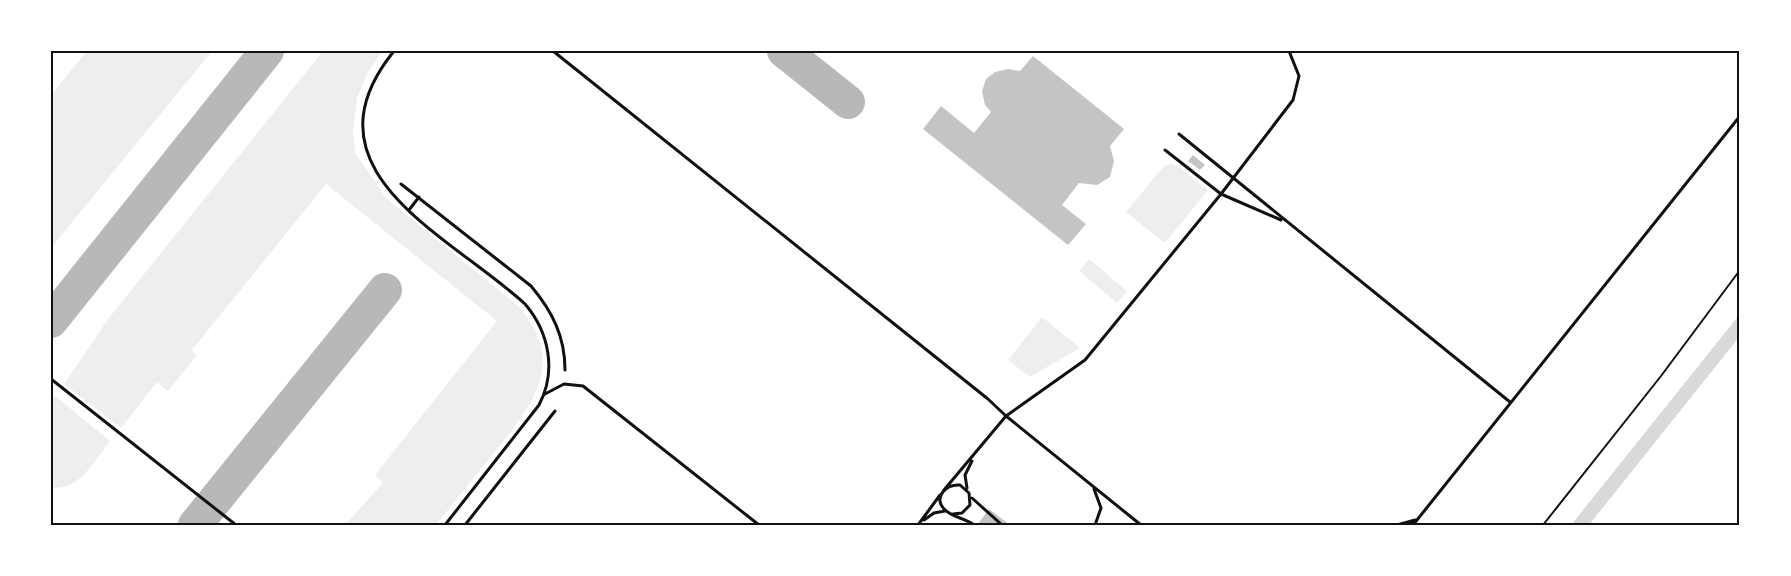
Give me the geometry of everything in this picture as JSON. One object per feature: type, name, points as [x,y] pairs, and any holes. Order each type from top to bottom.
[{"type":"lane","points":[[394,51],[370,90],[363,114],[364,137],[369,159],[379,179],[409,210],[531,311],[547,344],[548,374],[544,395],[528,420],[445,525]]},
{"type":"lane","points":[[553,51],[988,399],[1141,525]]},
{"type":"lane","points":[[919,524],[943,491],[1006,416],[1085,360],[1221,194],[1293,100],[1299,76],[1289,51]]},
{"type":"lane","points":[[1413,525],[1740,116]]},
{"type":"lane","points":[[1179,134],[1510,402]]},
{"type":"lane","points":[[1165,150],[1221,194],[1285,222]]},
{"type":"lane","points":[[401,184],[531,286],[548,306],[559,327],[565,370]]},
{"type":"lane","points":[[409,210],[418,197]]},
{"type":"lane","points":[[51,378],[236,525]]},
{"type":"lane","points":[[544,395],[564,384],[583,386],[759,525]]},
{"type":"lane","points":[[465,525],[555,411]]},
{"type":"lane","points":[[953,514],[962,513],[969,508],[969,492],[965,475],[975,454]]},
{"type":"lane","points":[[943,491],[957,484],[969,492],[980,506],[1002,525]]},
{"type":"lane","points":[[1091,485],[1099,496],[1101,508],[1095,525]]},
{"type":"lane","points":[[943,491],[941,503],[946,512]]},
{"type":"lane","points":[[919,524],[934,513],[946,512],[974,525]]},
{"type":"lane","points":[[1397,525],[1417,520]]},
{"type":"path","points":[[1543,525],[1661,376],[1740,270]]},
{"type":"shaded area","points":[[87,51],[212,51],[51,248],[51,95]]},
{"type":"shaded area","points":[[323,51],[383,51],[368,72],[357,98],[353,131],[355,153],[387,199],[517,305],[533,325],[541,345],[543,364],[532,400],[508,435],[436,525],[345,525],[383,483],[375,475],[497,321],[326,184],[192,350],[197,355],[168,391],[157,382],[121,428],[64,384],[109,318]]},
{"type":"shaded area","points":[[1171,164],[1178,166],[1208,190],[1165,243],[1126,212],[1164,166]]},
{"type":"shaded area","points":[[1089,259],[1127,291],[1117,303],[1079,271]]},
{"type":"shaded area","points":[[1042,317],[1080,348],[1030,377],[1008,360]]},
{"type":"shaded area","points":[[55,396],[110,441],[78,480],[61,487],[51,487],[51,402]]},
{"type":"building","points":[[1033,56],[1124,129],[1110,146],[1114,161],[1110,177],[1097,185],[1079,183],[1062,205],[1086,224],[1068,245],[923,129],[941,106],[974,133],[991,112],[985,105],[982,91],[986,79],[995,72],[1008,69],[1020,71]]},
{"type":"building","points":[[1193,155],[1205,165],[1200,170],[1188,161]]},
{"type":"building","points":[[989,509],[1010,525],[977,525]]},
{"type":"waterway","points":[[1580,525],[1740,325]]},
{"type":"taxiway","points":[[51,321],[267,51]]},
{"type":"taxiway","points":[[784,51],[848,102]]},
{"type":"taxiway","points":[[195,525],[385,290]]}]
